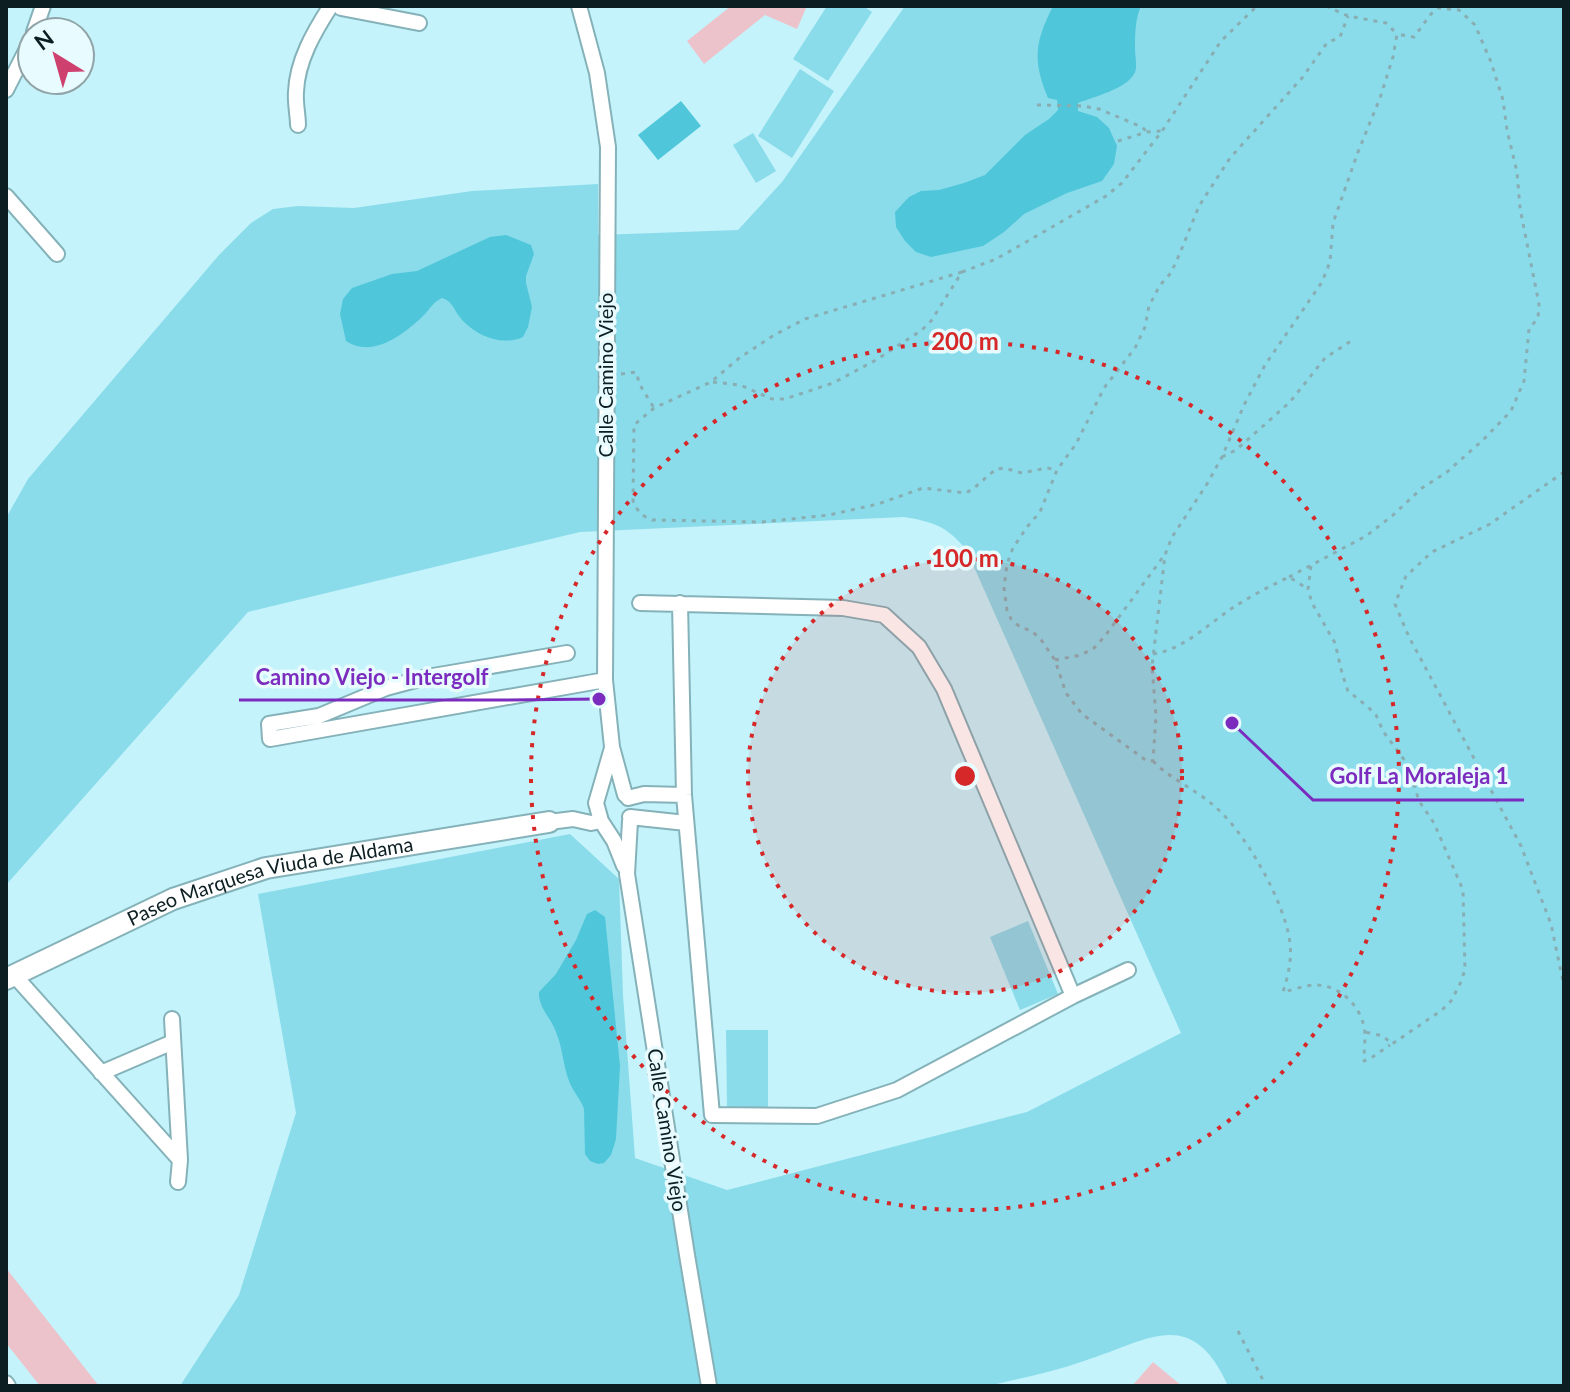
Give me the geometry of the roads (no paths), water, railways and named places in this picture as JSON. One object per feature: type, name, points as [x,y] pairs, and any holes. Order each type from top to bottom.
[{"type":"street","name":"Calle Camino Viejo","points":[[579,6],[597,73],[608,147],[605,680],[612,747],[626,797]]},
{"type":"street","points":[[298,125],[296,92],[300,69],[307,48],[334,7],[419,23]]},
{"type":"street","points":[[6,90],[16,70]]},
{"type":"street","points":[[6,196],[57,254]]},
{"type":"street","points":[[640,603],[843,608],[884,615],[919,647],[944,689],[1073,996]]},
{"type":"street","points":[[680,603],[684,795],[712,1115],[817,1116],[897,1090],[1128,970]]},
{"type":"street","points":[[567,653],[427,677],[386,688],[319,716],[269,724],[270,739],[605,680]]},
{"type":"street","name":"Calle Camino Viejo","points":[[597,800],[612,747]]},
{"type":"street","points":[[626,797],[630,819],[624,827],[613,830],[604,825],[597,800],[603,792],[612,790],[626,797],[684,795]]},
{"type":"street","name":"Paseo Marquesa Viuda de Aldama","points":[[549,822],[597,800]]},
{"type":"street","name":"Paseo Marquesa Viuda de Aldama","points":[[10,977],[173,899],[266,868],[549,822],[573,819],[604,825]]},
{"type":"street","name":"Calle Camino Viejo","points":[[630,819],[627,874],[709,1386]]},
{"type":"street","points":[[630,819],[686,823]]},
{"type":"street","name":"Calle Camino Viejo","points":[[604,825],[627,874]]},
{"type":"street","points":[[10,977],[180,1160]]},
{"type":"street","points":[[172,1019],[180,1160],[178,1182]]},
{"type":"street","points":[[101,1073],[173,1042]]},
{"type":"place","name":"Camino Viejo - Intergolf","points":[[599,699]]},
{"type":"place","name":"Golf La Moraleja 1","points":[[1232,723]]}]
